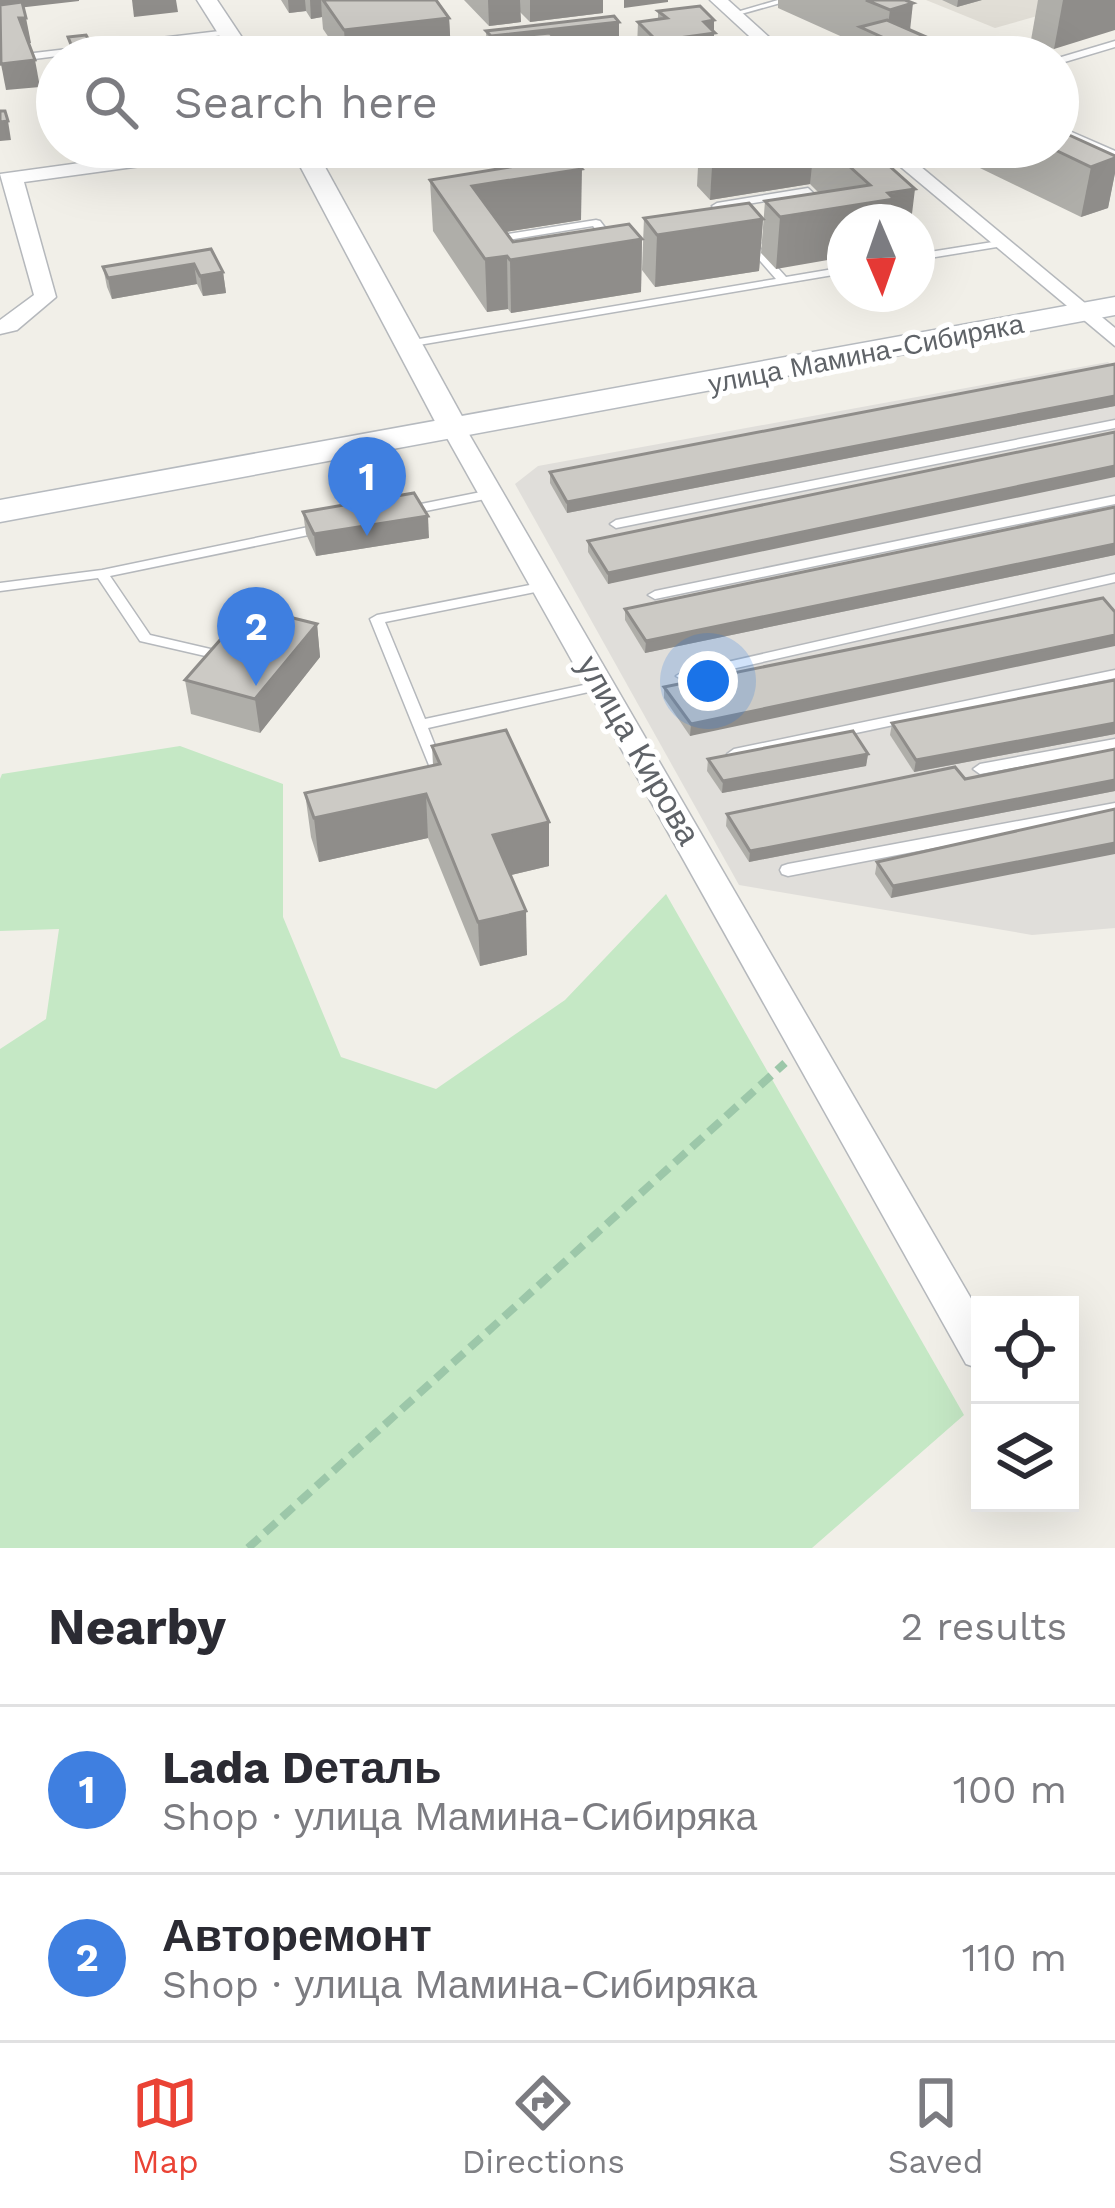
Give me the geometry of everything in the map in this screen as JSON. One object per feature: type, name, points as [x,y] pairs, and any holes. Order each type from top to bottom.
[{"type":"main road","name":"улица Мамина-Сибиряка","points":[[0,511],[616,401],[1071,304],[1115,285]]},
{"type":"main road","name":"улица Мамина-Сибиряка","points":[[1071,304],[1115,306]]},
{"type":"street","points":[[206,0],[231,36]]},
{"type":"street","points":[[718,0],[759,36]]},
{"type":"street","points":[[0,327],[45,297],[6,179],[85,168]]},
{"type":"street","name":"улица Кирова","points":[[313,168],[454,429],[971,1335]]},
{"type":"street","points":[[910,168],[1115,339]]},
{"type":"lane","points":[[734,14],[788,0]]},
{"type":"lane","points":[[196,36],[228,32]]},
{"type":"lane","points":[[1079,55],[1115,44]]},
{"type":"lane","points":[[1079,138],[1115,154]]},
{"type":"lane","points":[[783,280],[717,206],[808,191],[827,212]]},
{"type":"lane","points":[[499,255],[488,240],[596,224],[620,253]]},
{"type":"lane","points":[[752,246],[775,242]]},
{"type":"lane","points":[[935,254],[999,244]]},
{"type":"lane","points":[[407,344],[827,273]]},
{"type":"lane","points":[[646,284],[660,301]]},
{"type":"lane","points":[[616,524],[1115,424]]},
{"type":"lane","points":[[391,514],[491,494]]},
{"type":"lane","points":[[655,595],[1115,500]]},
{"type":"lane","points":[[0,587],[102,574],[346,524]]},
{"type":"lane","points":[[102,574],[145,638],[214,654]]},
{"type":"lane","points":[[683,676],[1115,578]]},
{"type":"lane","points":[[438,771],[377,619],[545,586]]},
{"type":"lane","points":[[734,754],[1115,674]]},
{"type":"lane","points":[[420,724],[602,685]]},
{"type":"lane","points":[[980,769],[1115,744]]},
{"type":"lane","points":[[788,870],[1115,808]]},
{"type":"path","points":[[248,1548],[806,1045]]},
{"type":"shaded area","points":[[926,0],[1094,0],[995,28]]},
{"type":"shaded area","points":[[1108,362],[1115,369],[1115,928],[1032,935],[739,885],[515,484],[538,466]]},
{"type":"green space","points":[[180,746],[283,784],[283,917],[341,1057],[436,1089],[565,1000],[666,894],[964,1415],[812,1548],[0,1548],[0,1049],[46,1019],[59,929],[0,931],[0,779],[2,774]]},
{"type":"building","points":[[323,0],[436,0],[449,18],[344,30]]},
{"type":"building","points":[[866,0],[905,0],[913,3],[890,10]]},
{"type":"building","points":[[22,2],[26,18],[19,18],[35,60],[1,64],[0,5]]},
{"type":"building","points":[[700,6],[714,20],[704,22],[715,33],[652,36],[638,22],[667,18],[658,11]]},
{"type":"building","points":[[614,16],[619,22],[491,36],[486,31]]},
{"type":"building","points":[[887,20],[924,36],[880,36],[860,27]]},
{"type":"building","points":[[1079,140],[1115,156],[1091,167],[1079,161]]},
{"type":"building","points":[[504,168],[581,168],[472,186],[513,242],[629,224],[642,239],[510,260],[507,256],[485,259],[430,180]]},
{"type":"building","points":[[851,168],[892,168],[915,189],[888,193],[894,199],[827,204],[827,210],[780,217],[765,201],[870,185]]},
{"type":"building","points":[[749,203],[763,219],[657,235],[644,218]]},
{"type":"building","points":[[211,249],[223,272],[200,276],[194,264],[108,278],[103,267]]},
{"type":"building","points":[[1115,364],[1115,396],[567,502],[550,472]]},
{"type":"building","points":[[1115,432],[1115,466],[608,573],[588,541]]},
{"type":"building","points":[[414,493],[428,516],[314,534],[303,512]]},
{"type":"building","points":[[1115,507],[1115,544],[646,641],[625,609]]},
{"type":"building","points":[[1103,598],[1115,612],[1115,635],[691,724],[664,687]]},
{"type":"building","points":[[249,607],[317,624],[255,699],[185,680]]},
{"type":"building","points":[[1115,680],[1115,723],[916,760],[892,723]]},
{"type":"building","points":[[506,730],[549,822],[493,835],[526,911],[478,922],[426,794],[314,818],[305,793],[440,764],[432,746]]},
{"type":"building","points":[[853,731],[868,754],[723,781],[708,759]]},
{"type":"building","points":[[1115,749],[1115,780],[750,851],[727,814],[955,767],[965,779]]},
{"type":"building","points":[[1115,809],[1115,843],[893,886],[877,862]]},
{"type":"place","name":"Lada Dеталь","points":[[367,536]]},
{"type":"place","name":"Авторемонт","points":[[256,686]]}]
